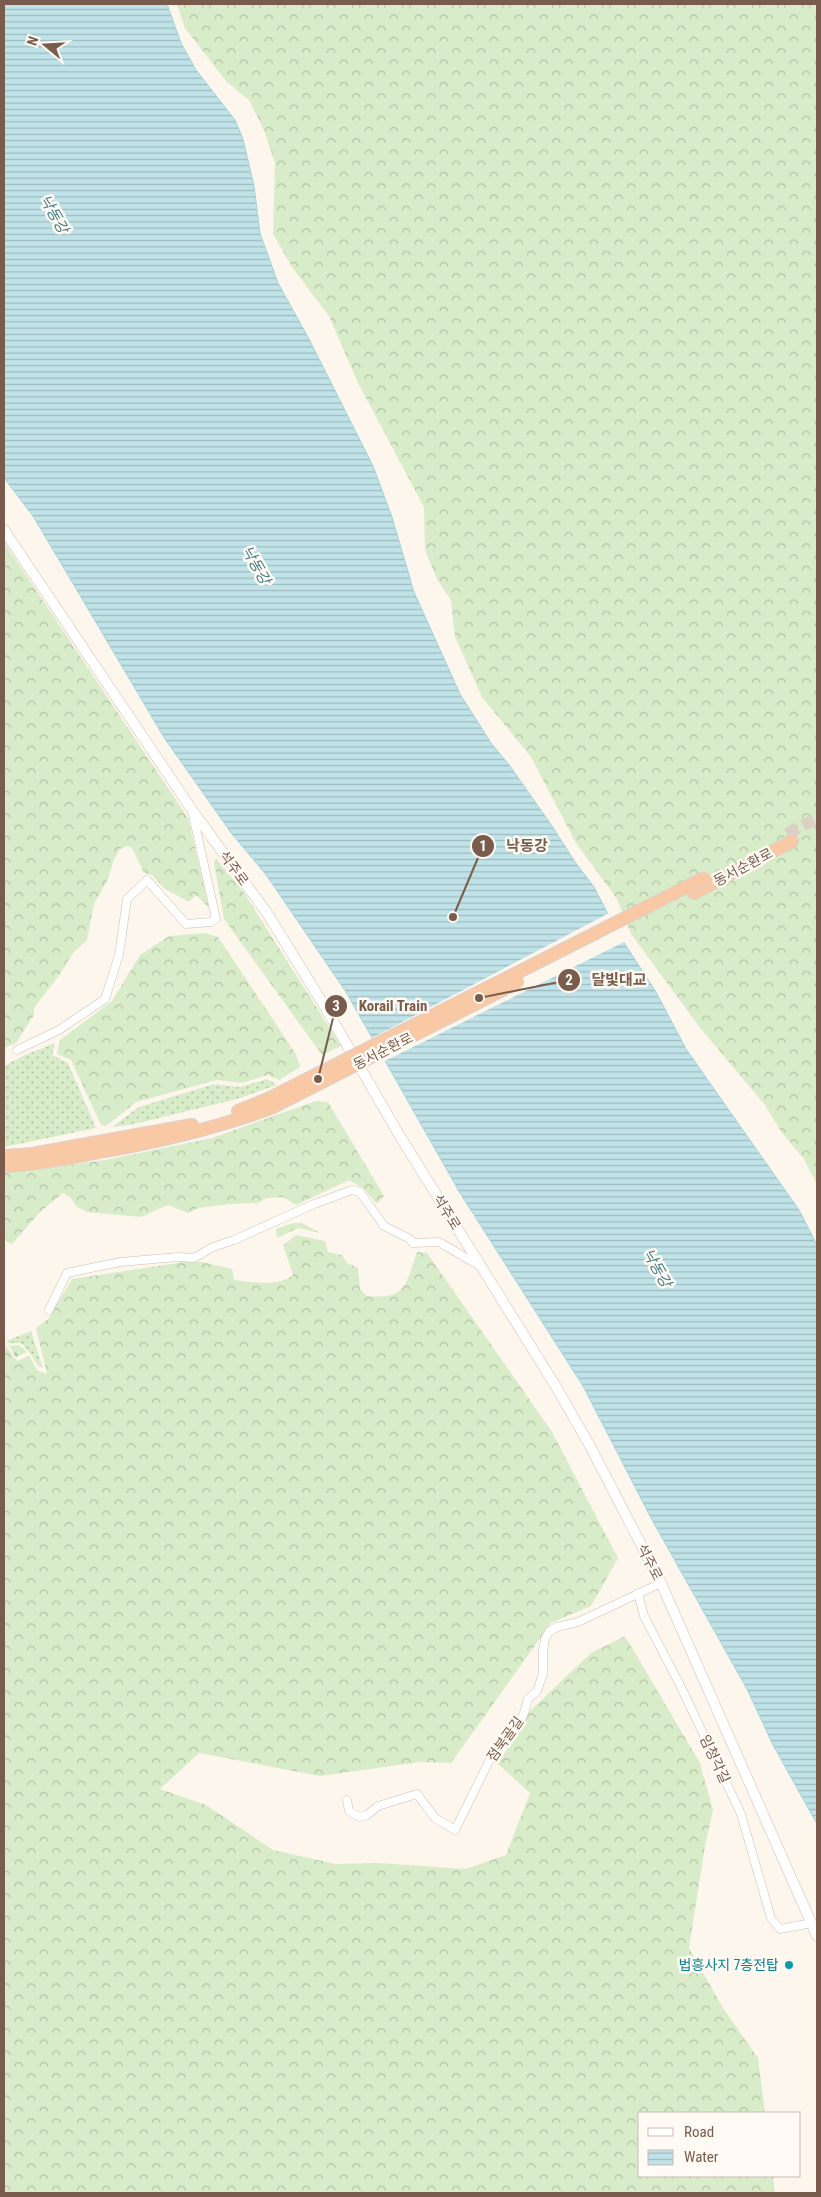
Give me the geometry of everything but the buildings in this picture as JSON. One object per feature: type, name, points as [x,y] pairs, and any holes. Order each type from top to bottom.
[{"type":"highway","name":"동서순환로","points":[[4,1156],[32,1154],[161,1132],[271,1103],[704,878],[789,838],[694,892],[271,1103],[227,1124],[168,1140],[37,1164],[4,1166]]},
{"type":"street","name":"석주로","points":[[4,530],[192,810],[266,912],[326,1007],[401,1138],[555,1385],[590,1446],[661,1583],[817,1936]]},
{"type":"street","points":[[17,1050],[59,1030],[105,999],[119,955],[127,899],[147,880],[186,924],[211,922],[216,919],[192,810]]},
{"type":"street","points":[[49,1310],[67,1273],[120,1262],[178,1257],[194,1258],[213,1247],[352,1190],[360,1192],[384,1226],[410,1239],[413,1243],[439,1242],[480,1266]]},
{"type":"street","name":"점북골길","points":[[347,1800],[349,1811],[359,1816],[367,1814],[378,1806],[417,1794],[435,1818],[455,1830],[497,1746],[512,1731],[523,1716],[528,1699],[536,1691],[543,1674],[542,1651],[545,1639],[550,1632],[557,1627],[578,1622],[661,1583]]},
{"type":"street","name":"임청각길","points":[[638,1593],[644,1616],[685,1697],[740,1814],[771,1918],[780,1929],[812,1923]]},
{"type":"green space","points":[[177,4],[817,4],[817,1185],[804,1159],[782,1133],[765,1105],[701,1029],[631,934],[617,899],[576,843],[531,757],[482,697],[455,637],[451,600],[437,579],[425,550],[424,507],[358,383],[329,316],[292,267],[273,234],[275,163],[264,130],[249,100],[226,81],[185,28]]},
{"type":"green space","points":[[4,542],[188,818],[209,908],[196,895],[189,902],[165,889],[152,875],[144,873],[132,848],[127,846],[120,849],[114,859],[108,879],[94,904],[87,940],[73,953],[60,974],[34,1008],[34,1015],[16,1043],[4,1048]]},
{"type":"green space","points":[[216,858],[243,891],[341,1046],[322,1055],[224,919],[214,863]]},
{"type":"green space","points":[[205,933],[218,937],[296,1054],[300,1067],[279,1080],[268,1075],[242,1083],[217,1080],[136,1102],[106,1126],[101,1125],[71,1060],[57,1054],[60,1040],[112,1001],[140,955],[169,936]]},
{"type":"green space","points":[[55,1043],[52,1055],[68,1063],[96,1128],[4,1147],[4,1066]]},
{"type":"green space","points":[[267,1079],[277,1085],[237,1099],[130,1125],[112,1127],[139,1107],[214,1084],[239,1087]]},
{"type":"green space","points":[[316,1101],[328,1102],[384,1196],[377,1204],[364,1189],[349,1180],[296,1205],[283,1197],[267,1198],[258,1203],[198,1208],[188,1213],[168,1205],[141,1217],[87,1212],[77,1207],[71,1198],[63,1193],[40,1212],[12,1244],[4,1239],[4,1173],[105,1160],[212,1138]]},
{"type":"green space","points":[[293,1223],[302,1223],[320,1233],[298,1228],[277,1238],[276,1229]]},
{"type":"green space","points":[[296,1235],[325,1241],[328,1252],[342,1255],[347,1263],[358,1268],[360,1289],[367,1296],[380,1297],[390,1295],[402,1288],[407,1281],[417,1252],[427,1253],[552,1432],[618,1558],[591,1606],[551,1623],[451,1763],[420,1762],[320,1776],[199,1753],[160,1789],[206,1805],[273,1850],[336,1864],[378,1863],[466,1869],[506,1855],[530,1793],[498,1764],[531,1710],[591,1653],[625,1636],[700,1763],[713,1810],[705,1846],[689,1948],[723,2008],[758,2058],[765,2112],[638,2112],[638,2177],[773,2177],[775,2193],[4,2193],[4,1344],[17,1361],[29,1356],[38,1371],[47,1374],[36,1328],[48,1319],[72,1279],[184,1262],[202,1262],[232,1269],[234,1280],[265,1283],[280,1281],[293,1275],[283,1245]]},
{"type":"green space","points":[[31,1331],[43,1368],[38,1366],[21,1343],[9,1343],[6,1341]]},
{"type":"green space","points":[[19,1345],[27,1352],[16,1357],[9,1346]]},
{"type":"water","name":"낙동강","points":[[4,4],[167,4],[181,43],[196,70],[235,120],[243,139],[254,186],[260,233],[278,283],[309,339],[373,466],[392,517],[414,592],[460,694],[491,743],[510,766],[594,887],[619,935],[656,992],[686,1049],[799,1210],[817,1245],[817,1824],[773,1745],[747,1689],[651,1518],[583,1386],[460,1193],[346,992],[267,876],[232,834],[165,739],[33,516],[4,478]]},
{"type":"pier","points":[[611,912],[626,941],[383,1062],[370,1039]]},
{"type":"tunnel","points":[[787,834],[817,818]]},
{"type":"place","name":"낙동강","points":[[453,917]]},
{"type":"place","name":"달빛대교","points":[[479,998]]},
{"type":"place","name":"Korail Train","points":[[318,1079]]},
{"type":"place","name":"법흥사지 7층전탑","points":[[789,1965]]}]
